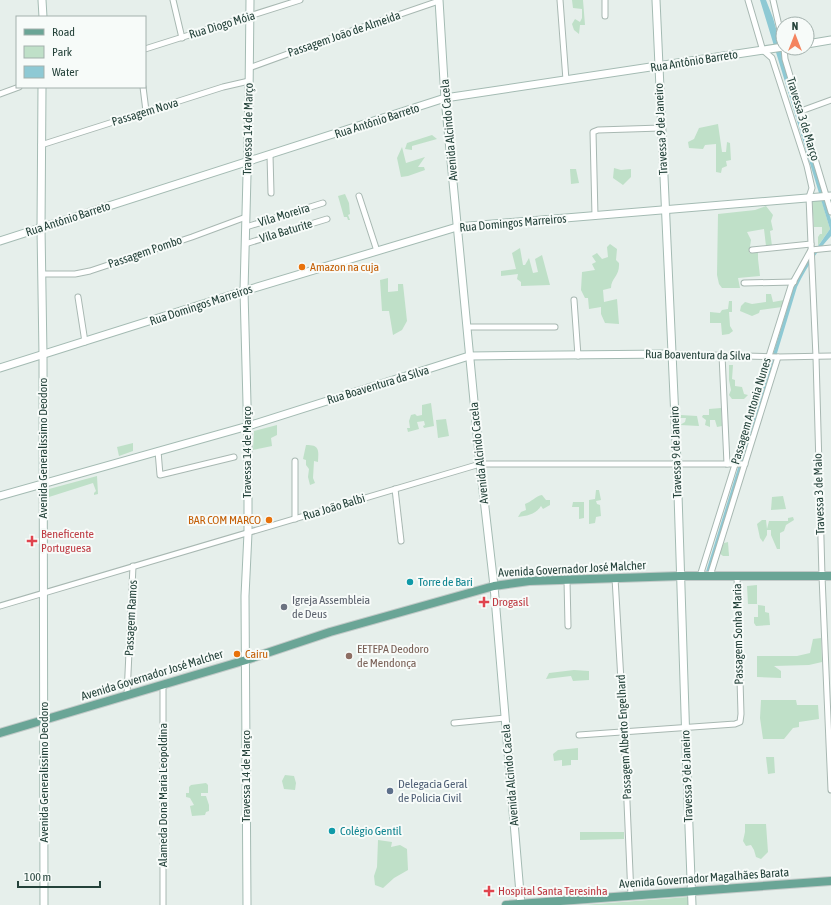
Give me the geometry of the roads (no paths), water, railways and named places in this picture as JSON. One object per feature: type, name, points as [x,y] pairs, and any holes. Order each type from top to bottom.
[{"type":"main road","name":"Avenida Governador José Malcher","points":[[0,733],[44,721],[127,694],[246,660],[330,632],[494,586],[529,581],[680,576],[831,576]]},
{"type":"main road","name":"Avenida Governador Magalhães Barata","points":[[506,905],[831,881]]},
{"type":"street","points":[[42,0],[43,16]]},
{"type":"street","points":[[173,0],[182,38]]},
{"type":"street","name":"Travessa 14 de Março","points":[[247,905],[245,596],[248,533],[248,426],[244,291],[250,0]]},
{"type":"street","name":"Rua Diogo Móia","points":[[146,49],[300,0]]},
{"type":"street","points":[[560,0],[566,80]]},
{"type":"street","points":[[605,0],[605,16]]},
{"type":"street","name":"Travessa 9 de Janeiro","points":[[656,0],[677,463],[692,905]]},
{"type":"street","name":"Travessa 3 de Março","points":[[748,0],[764,51],[772,58],[807,166],[812,188],[811,197]]},
{"type":"street","name":"Travessa 3 de Março","points":[[773,0],[776,16]]},
{"type":"street","name":"Passagem João de Almeida","points":[[249,68],[350,31],[439,1]]},
{"type":"street","name":"Avenida Alcindo Cacela","points":[[439,1],[445,98],[469,356],[494,586],[520,905]]},
{"type":"street","points":[[815,43],[831,40]]},
{"type":"street","name":"Rua Antônio Barreto","points":[[0,241],[247,163],[445,98],[764,51],[775,48]]},
{"type":"street","name":"Travessa 3 de Março","points":[[785,56],[828,196],[831,212]]},
{"type":"street","name":"Passagem Nova","points":[[41,145],[223,87],[249,81]]},
{"type":"street","points":[[0,94],[16,88]]},
{"type":"street","name":"Avenida Generalíssimo Deodoro","points":[[42,88],[41,228],[43,355],[42,484],[44,905]]},
{"type":"street","points":[[143,88],[146,111]]},
{"type":"street","points":[[801,111],[831,100]]},
{"type":"street","points":[[595,216],[594,132],[598,130],[661,128]]},
{"type":"street","points":[[270,155],[271,193]]},
{"type":"street","points":[[359,196],[377,251]]},
{"type":"street","name":"Rua Domingos Marreiros","points":[[0,368],[244,291],[458,227],[828,196]]},
{"type":"street","name":"Travessa 3 de Maio","points":[[811,197],[811,244],[814,251],[812,271],[816,356],[822,576],[831,790]]},
{"type":"street","name":"Vila Moreira","points":[[246,227],[323,203]]},
{"type":"street","name":"Passagem Pombo","points":[[42,274],[75,274],[90,271],[246,217]]},
{"type":"street","name":"Vila Baturite","points":[[245,244],[327,219]]},
{"type":"street","points":[[752,250],[811,244]]},
{"type":"street","points":[[814,251],[831,248]]},
{"type":"street","name":"Passagem Antonia Nunes","points":[[700,576],[769,356],[794,282],[814,251]]},
{"type":"street","points":[[744,283],[794,282]]},
{"type":"street","points":[[78,297],[85,342]]},
{"type":"street","points":[[574,300],[578,356]]},
{"type":"street","points":[[467,327],[555,327]]},
{"type":"street","name":"Rua Boaventura da Silva","points":[[0,496],[248,426],[469,356],[671,354],[778,357]]},
{"type":"street","points":[[722,355],[727,464]]},
{"type":"street","points":[[710,576],[778,357],[831,356]]},
{"type":"street","points":[[158,451],[160,475],[234,457]]},
{"type":"street","points":[[295,461],[295,519]]},
{"type":"street","name":"Rua João Balbi","points":[[0,606],[480,464],[745,464]]},
{"type":"street","points":[[395,489],[401,542]]},
{"type":"street","name":"Passagem Ramos","points":[[127,694],[133,566]]},
{"type":"street","name":"Passagem Sonha Maria","points":[[685,727],[738,723],[740,721],[737,576]]},
{"type":"street","name":"Passagem Alberto Engelhard","points":[[615,578],[624,732],[631,896]]},
{"type":"street","points":[[567,580],[568,626]]},
{"type":"street","name":"Alameda Dona Maria Leopoldina","points":[[163,905],[164,684]]},
{"type":"street","points":[[454,722],[505,718]]},
{"type":"street","points":[[579,735],[685,727]]},
{"type":"water","points":[[760,0],[766,0],[773,18],[775,25],[775,49]]},
{"type":"water","points":[[777,56],[784,56],[831,220],[831,236],[812,260],[797,287],[710,575],[705,575],[794,286],[798,275],[830,229]]},
{"type":"place","name":"Amazon na cuja","points":[[302,267]]},
{"type":"place","name":"BAR COM MARCO","points":[[269,520]]},
{"type":"place","name":"Beneficente Portuguesa","points":[[32,541]]},
{"type":"place","name":"Torre de Bari","points":[[410,582]]},
{"type":"place","name":"Drogasil","points":[[484,602]]},
{"type":"place","name":"Igreja Assembleia de Deus","points":[[284,607]]},
{"type":"place","name":"Cairu","points":[[237,654]]},
{"type":"place","name":"EETEPA Deodoro de Mendonça","points":[[349,656]]},
{"type":"place","name":"Delegacia Geral de Policia Civil","points":[[390,791]]},
{"type":"place","name":"Colégio Gentil","points":[[332,831]]},
{"type":"place","name":"Hospital Santa Teresinha","points":[[489,891]]}]
